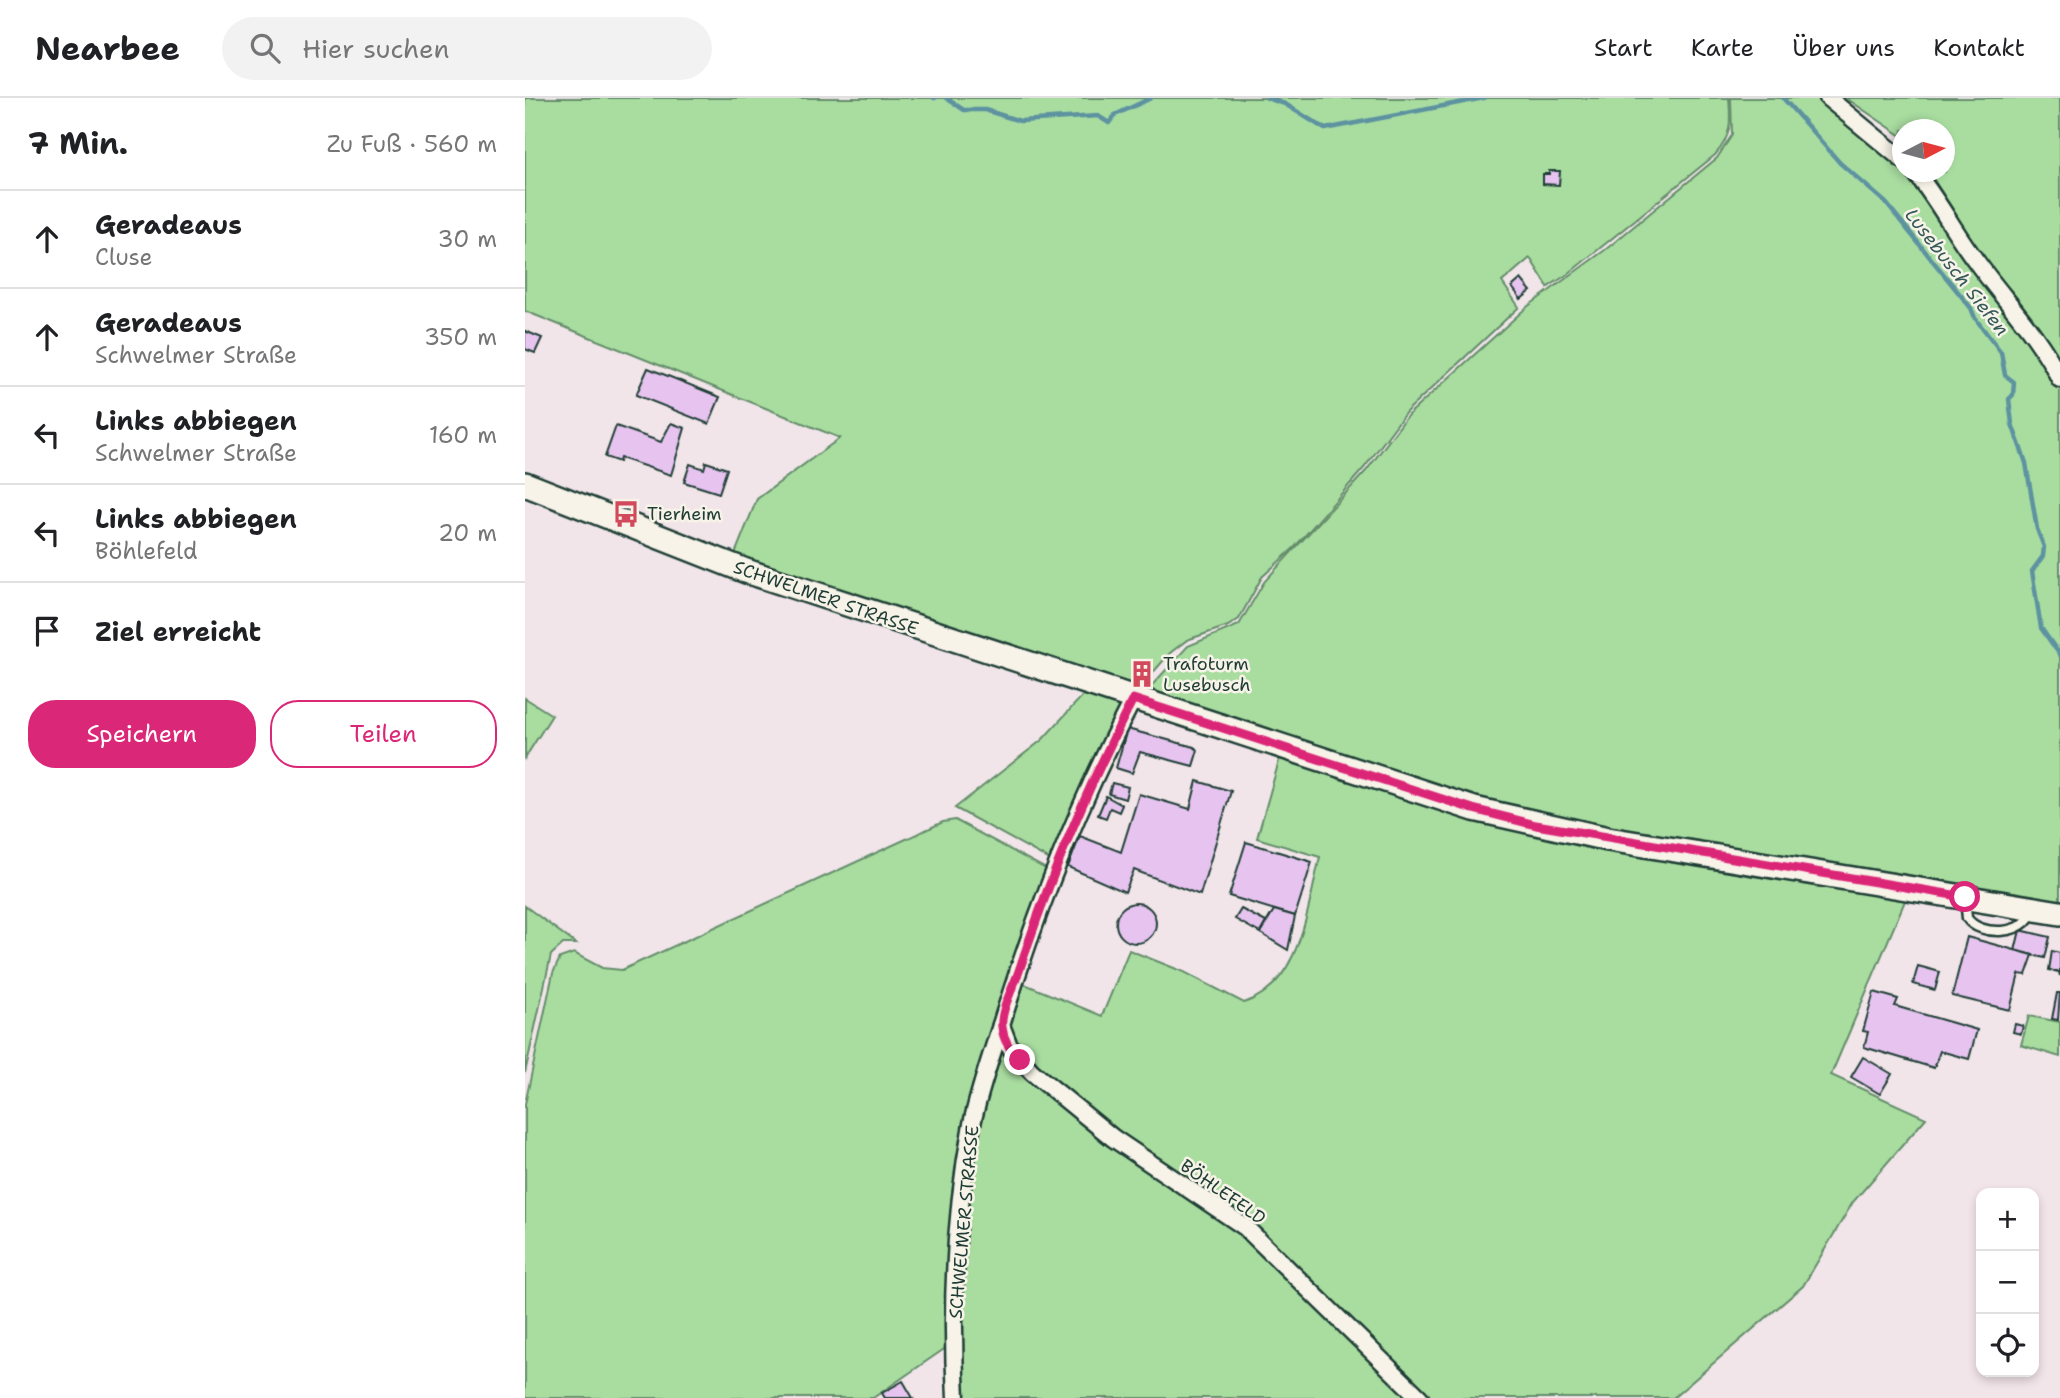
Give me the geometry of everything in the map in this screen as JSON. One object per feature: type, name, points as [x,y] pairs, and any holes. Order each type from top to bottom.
[{"type":"main road","name":"SCHWELMER STRASSE","points":[[525,484],[746,572],[1460,805],[1536,825],[2060,913]]},
{"type":"street","points":[[1828,98],[1892,152]]},
{"type":"street","points":[[1923,182],[1937,198],[1974,259],[2031,331],[2060,379]]},
{"type":"street","name":"SCHWELMER STRASSE","points":[[956,1398],[953,1340],[965,1167],[976,1108],[1053,867],[1100,762],[1133,699]]},
{"type":"street","name":"BÖHLEFELD","points":[[1001,1025],[1009,1046],[1032,1072],[1113,1138],[1245,1227],[1420,1398]]},
{"type":"green space","points":[[525,98],[1729,98],[1730,122],[1725,141],[1715,155],[1568,274],[1548,287],[1530,258],[1502,282],[1519,307],[1406,412],[1364,468],[1295,547],[1262,577],[1239,619],[1228,626],[1187,640],[1170,653],[1136,692],[733,559],[757,499],[840,438],[525,311]]},
{"type":"green space","points":[[1731,98],[1826,98],[1892,140],[1892,182],[1928,182],[2060,384],[2060,906],[1541,821],[1143,695],[1188,646],[1239,625],[1264,582],[1366,471],[1408,415],[1527,307],[1605,250],[1717,158],[1732,135]]},
{"type":"green space","points":[[1846,98],[2060,98],[2060,362],[1975,245],[1935,182],[1955,182],[1955,119],[1892,119],[1892,129]]},
{"type":"green space","points":[[1086,692],[1127,702],[1052,861],[955,808],[1042,740]]},
{"type":"green space","points":[[525,698],[552,715],[525,758]]},
{"type":"green space","points":[[1281,754],[1907,896],[1831,1075],[1926,1118],[1853,1202],[1803,1286],[1673,1398],[1424,1398],[1299,1274],[1033,1070],[1005,1030],[1020,982],[1102,1016],[1129,950],[1184,972],[1244,1003],[1263,993],[1278,979],[1290,962],[1298,942],[1320,857],[1257,838]]},
{"type":"green space","points":[[955,820],[1046,869],[1049,876],[980,1079],[950,1345],[873,1398],[525,1398],[525,1104],[553,973],[560,958],[574,953],[602,968],[622,970],[943,822]]},
{"type":"green space","points":[[525,906],[576,944],[563,944],[551,955],[525,1073]]},
{"type":"green space","points":[[2029,1016],[2060,1022],[2060,1057],[2021,1045]]},
{"type":"green space","points":[[1003,1037],[1008,1049],[1225,1214],[1419,1398],[960,1398],[958,1324],[971,1154]]},
{"type":"building","points":[[1549,171],[1560,171],[1559,185],[1543,184],[1543,174],[1549,174]]},
{"type":"building","points":[[1521,279],[1531,291],[1521,299],[1512,287]]},
{"type":"building","points":[[525,331],[542,338],[535,353],[525,349]]},
{"type":"building","points":[[648,368],[720,397],[709,424],[636,395]]},
{"type":"building","points":[[671,423],[685,428],[671,475],[620,458],[619,462],[605,457],[616,426],[661,442]]},
{"type":"building","points":[[706,462],[727,469],[719,493],[684,482],[690,464],[704,469]]},
{"type":"building","name":"Trafoturm Lusebusch","points":[[1139,667],[1149,671],[1145,680],[1135,677]]},
{"type":"building","points":[[1127,729],[1194,747],[1198,750],[1193,766],[1140,752],[1132,773],[1116,768]]},
{"type":"building","points":[[1197,781],[1231,791],[1200,895],[1134,870],[1125,892],[1068,867],[1080,836],[1121,852],[1139,794],[1190,809]]},
{"type":"building","points":[[1112,783],[1128,787],[1125,799],[1109,794]]},
{"type":"building","points":[[1106,796],[1122,805],[1119,812],[1110,808],[1106,818],[1098,815]]},
{"type":"building","points":[[1246,842],[1312,862],[1295,916],[1229,896]]},
{"type":"building","points":[[1136,903],[1150,909],[1156,923],[1150,937],[1136,943],[1122,937],[1116,923],[1122,909]]},
{"type":"building","points":[[1241,909],[1266,922],[1260,933],[1235,919]]},
{"type":"building","points":[[1274,910],[1295,916],[1288,950],[1260,933]]},
{"type":"building","points":[[2020,930],[2050,937],[2045,958],[2015,951]]},
{"type":"building","points":[[1967,937],[2033,955],[2026,975],[2019,974],[2010,1010],[1952,996]]},
{"type":"building","points":[[2052,951],[2060,953],[2060,976],[2059,972],[2049,970]]},
{"type":"building","points":[[1918,966],[1940,972],[1935,990],[1913,984]]},
{"type":"building","points":[[1874,992],[1898,999],[1895,1006],[1977,1030],[1969,1059],[1940,1051],[1934,1068],[1864,1047],[1868,1032],[1863,1031]]},
{"type":"building","points":[[2057,993],[2060,993],[2058,1020],[2052,1019]]},
{"type":"building","points":[[2015,1024],[2023,1026],[2021,1034],[2013,1032]]},
{"type":"building","points":[[1863,1057],[1892,1074],[1880,1094],[1851,1077]]},
{"type":"building","points":[[903,1381],[913,1398],[885,1398],[882,1393]]},
{"type":"waterway","points":[[946,98],[964,110],[985,110],[1020,121],[1098,116],[1109,123],[1115,115],[1151,98]]},
{"type":"waterway","points":[[1267,98],[1285,104],[1325,129],[1484,98]]},
{"type":"waterway","name":"Lusebusch Siefen","points":[[1783,98],[1840,163],[1886,203],[1971,308],[1975,318],[2001,352],[2005,375],[2014,382],[2013,395],[2009,399],[2012,424],[2026,463],[2037,529],[2044,547],[2043,556],[2032,571],[2041,628],[2060,655]]},
{"type":"place","name":"Tierheim","points":[[626,514]]},
{"type":"place","name":"Trafoturm Lusebusch","points":[[1142,674]]},
{"type":"route","points":[[1020,1060],[1009,1046],[1001,1025],[1053,867],[1100,762],[1133,699],[1473,809],[1536,825],[1965,897]]}]
